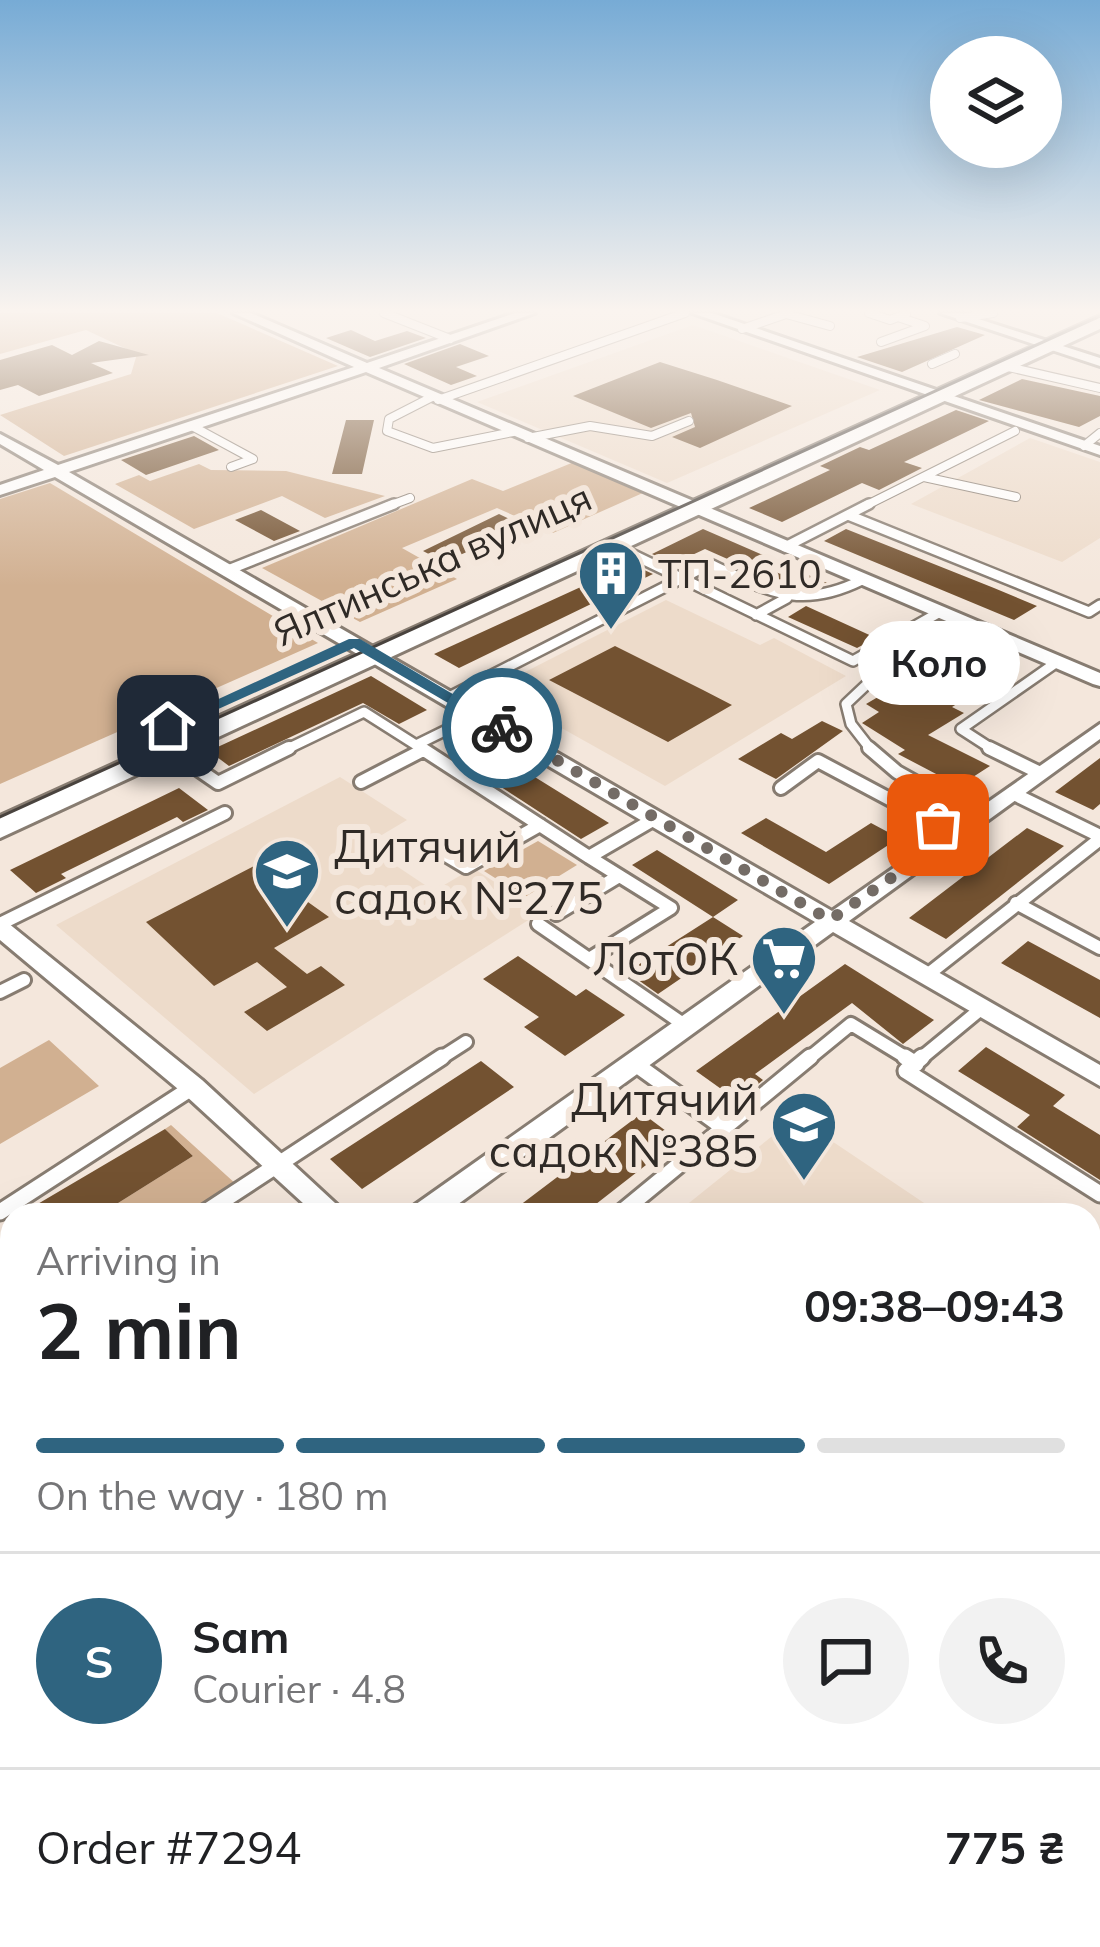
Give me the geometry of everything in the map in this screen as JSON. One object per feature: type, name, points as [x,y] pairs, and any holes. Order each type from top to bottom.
[{"type":"street","points":[[0,490],[257,404]]},
{"type":"street","points":[[447,404],[1100,680]]},
{"type":"street","name":"Ялтинська вулиця","points":[[0,828],[170,750],[365,648],[901,404]]},
{"type":"street","points":[[958,404],[1092,448]]},
{"type":"street","points":[[0,438],[1100,1078]]},
{"type":"street","name":"Ялтинська вулиця","points":[[0,801],[613,545],[684,503]]},
{"type":"street","points":[[439,1203],[1100,730]]},
{"type":"street","points":[[0,926],[193,1087],[321,1203]]},
{"type":"lane","points":[[424,404],[389,419],[387,431],[407,446],[461,451],[557,426],[629,427],[652,436],[689,421]]},
{"type":"lane","points":[[192,426],[254,459],[232,467]]},
{"type":"lane","points":[[784,547],[1015,431]]},
{"type":"lane","points":[[1092,448],[1100,433]]},
{"type":"lane","points":[[924,477],[944,486],[1016,496]]},
{"type":"lane","points":[[227,570],[410,498]]},
{"type":"lane","points":[[848,515],[1089,612],[1100,605]]},
{"type":"lane","points":[[613,545],[853,661],[940,612]]},
{"type":"lane","points":[[449,697],[710,564],[787,598],[823,601],[862,580]]},
{"type":"lane","points":[[756,615],[787,598]]},
{"type":"lane","points":[[859,658],[882,670],[846,704],[853,730],[872,753],[978,817]]},
{"type":"lane","points":[[1040,773],[971,740],[961,729],[1057,662]]},
{"type":"lane","points":[[170,750],[218,783],[364,712],[671,908],[589,959]]},
{"type":"lane","points":[[362,782],[478,714]]},
{"type":"lane","points":[[781,788],[818,761],[955,834]]},
{"type":"lane","points":[[926,976],[1100,837],[1012,793]]},
{"type":"lane","points":[[0,926],[225,813]]},
{"type":"lane","points":[[589,856],[656,818]]},
{"type":"lane","points":[[431,845],[466,867],[540,825]]},
{"type":"lane","points":[[556,914],[619,876]]},
{"type":"lane","points":[[1016,903],[1100,948]]},
{"type":"lane","points":[[538,924],[686,1026]]},
{"type":"lane","points":[[0,992],[24,980]]},
{"type":"lane","points":[[982,1008],[906,1071],[1100,1194]]},
{"type":"lane","points":[[633,1203],[851,1024],[916,1064]]},
{"type":"lane","points":[[220,1203],[466,1042]]},
{"type":"lane","points":[[634,1064],[724,1128]]},
{"type":"lane","points":[[14,1203],[193,1087]]},
{"type":"shaded area","points":[[36,404],[223,404],[64,456],[0,415]]},
{"type":"shaded area","points":[[481,404],[848,404],[667,483]]},
{"type":"shaded area","points":[[1030,438],[1100,462],[1100,538],[1062,562],[911,504]]},
{"type":"shaded area","points":[[574,462],[645,492],[553,533],[497,508],[402,548],[457,579],[360,622],[262,568],[472,479],[503,491]]},
{"type":"shaded area","points":[[199,464],[211,470],[286,471],[385,496],[325,518],[282,496],[194,529],[115,484],[139,475],[150,481]]},
{"type":"shaded area","points":[[50,483],[318,643],[0,784],[0,499]]},
{"type":"shaded area","points":[[666,600],[760,645],[774,638],[846,676],[665,786],[492,689]]},
{"type":"shaded area","name":"Дитячий садок №275","points":[[340,777],[407,820],[365,845],[434,891],[473,868],[541,912],[254,1094],[56,925]]},
{"type":"shaded area","points":[[538,841],[577,865],[525,897],[484,871]]},
{"type":"shaded area","points":[[49,1040],[99,1086],[0,1144],[0,1068]]},
{"type":"shaded area","name":"Дитячий садок №385","points":[[796,1117],[924,1203],[689,1203]]},
{"type":"shaded area","points":[[171,1125],[237,1185],[208,1203],[118,1203],[193,1156],[165,1129]]},
{"type":"building","points":[[592,404],[792,406],[700,448],[672,437],[695,427],[691,413],[651,428]]},
{"type":"building","points":[[993,404],[1100,404],[1100,416],[1079,427]]},
{"type":"building","points":[[956,410],[989,421],[904,462],[922,468],[879,490],[862,483],[782,522],[749,508],[830,470],[820,466],[860,447],[869,450]]},
{"type":"building","points":[[346,420],[374,420],[362,474],[332,474]]},
{"type":"building","points":[[194,436],[219,450],[146,475],[121,460]]},
{"type":"building","points":[[261,510],[300,531],[274,541],[235,520]]},
{"type":"building","points":[[499,514],[526,527],[475,555],[469,551],[444,562],[423,551]]},
{"type":"building","points":[[703,529],[827,583],[784,584],[705,549],[673,564],[652,554]]},
{"type":"building","points":[[846,529],[1037,606],[1014,620],[824,541]]},
{"type":"building","points":[[631,564],[653,574],[459,668],[434,654]]},
{"type":"building","points":[[806,606],[876,638],[857,648],[788,617]]},
{"type":"building","points":[[615,646],[732,705],[668,742],[549,680]]},
{"type":"building","points":[[946,657],[960,664],[973,659],[999,671],[990,677],[992,682],[952,707],[964,713],[928,735],[990,766],[959,786],[898,754],[905,750],[862,723],[879,712],[866,704]]},
{"type":"building","points":[[371,676],[427,710],[399,724],[363,703],[229,766],[209,751]]},
{"type":"building","points":[[822,721],[843,731],[776,779],[738,759],[781,733],[792,739]]},
{"type":"building","points":[[488,748],[609,823],[581,839],[461,761]]},
{"type":"building","points":[[1100,758],[1100,804],[1093,810],[1055,792]]},
{"type":"building","points":[[179,788],[208,810],[183,822],[177,817],[61,874],[66,878],[36,893],[10,870]]},
{"type":"building","points":[[766,818],[826,852],[871,823],[899,838],[829,884],[741,833]]},
{"type":"building","points":[[1027,828],[1064,846],[946,939],[909,918]]},
{"type":"building","points":[[657,850],[738,900],[713,917],[632,865]]},
{"type":"building","points":[[256,865],[329,917],[274,948],[307,974],[321,966],[345,985],[267,1031],[244,1012],[287,987],[257,962],[214,986],[146,922]]},
{"type":"building","points":[[713,917],[743,936],[658,994],[627,972]]},
{"type":"building","points":[[1028,941],[1100,980],[1100,1018],[1001,963]]},
{"type":"building","points":[[518,956],[576,996],[586,989],[625,1015],[565,1056],[524,1027],[539,1017],[483,979]]},
{"type":"building","points":[[845,964],[934,1020],[903,1044],[852,1003],[755,1074],[763,1080],[738,1101],[696,1071]]},
{"type":"building","points":[[986,1047],[1065,1095],[1053,1106],[1100,1135],[1100,1180],[1017,1127],[1030,1115],[958,1071]]},
{"type":"building","points":[[481,1061],[514,1087],[362,1189],[330,1159]]},
{"type":"building","points":[[642,1113],[678,1140],[597,1203],[523,1203]]},
{"type":"building","points":[[165,1129],[193,1156],[118,1203],[39,1203]]},
{"type":"tram line","points":[[0,817],[907,404]]},
{"type":"way so far","points":[[502,728],[830,920],[955,834],[938,825]]},
{"type":"place","name":"ТП-2610","points":[[611,632]]},
{"type":"place","name":"Коло","points":[[938,825]]},
{"type":"place","name":"Дитячий садок №275","points":[[287,930]]},
{"type":"place","name":"ЛотОК","points":[[784,1017]]},
{"type":"place","name":"Дитячий садок №385","points":[[804,1183]]},
{"type":"route","points":[[168,726],[355,642],[502,728]]}]
